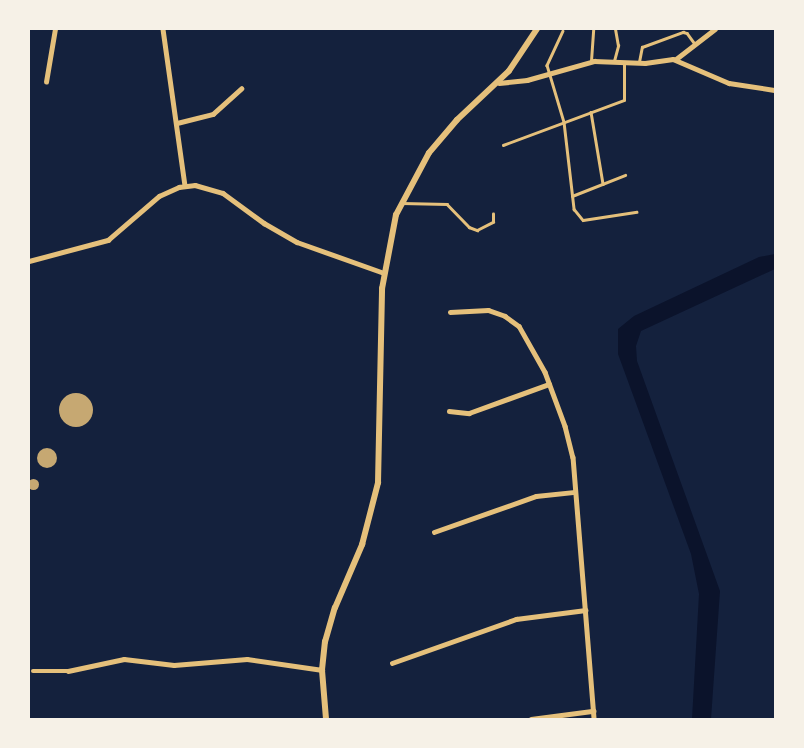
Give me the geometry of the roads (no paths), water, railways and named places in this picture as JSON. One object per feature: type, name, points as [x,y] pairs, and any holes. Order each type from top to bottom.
[{"type":"street","points":[[46,82],[55,29]]},
{"type":"street","points":[[162,29],[185,185]]},
{"type":"street","points":[[326,719],[322,670],[329,627],[362,545],[378,483],[384,273],[390,237],[401,203],[415,174],[442,137],[499,83],[537,29]]},
{"type":"street","points":[[676,60],[715,29]]},
{"type":"street","points":[[499,83],[527,80],[591,61],[638,62],[676,60],[729,83],[775,90]]},
{"type":"street","points":[[177,123],[213,114],[241,89]]},
{"type":"street","points":[[29,261],[108,240],[159,196],[185,185],[204,186],[223,193],[264,223],[298,242],[384,273]]},
{"type":"street","points":[[450,312],[488,310],[513,321],[530,343],[550,384],[572,449],[594,719]]},
{"type":"street","points":[[449,412],[469,412],[550,384]]},
{"type":"street","points":[[434,532],[536,496],[575,492]]},
{"type":"street","points":[[392,663],[516,619],[585,610]]},
{"type":"street","points":[[33,671],[68,671],[124,659],[174,665],[247,659],[322,670]]},
{"type":"street","points":[[531,719],[593,711]]},
{"type":"lane","points":[[591,61],[593,29]]},
{"type":"lane","points":[[614,61],[618,46],[616,29]]},
{"type":"lane","points":[[563,31],[548,58],[548,73],[556,87],[564,122],[574,210],[583,220],[636,212]]},
{"type":"lane","points":[[638,62],[642,47],[683,32],[696,44]]},
{"type":"lane","points":[[503,145],[624,100],[624,62]]},
{"type":"lane","points":[[591,112],[603,184]]},
{"type":"lane","points":[[572,196],[625,175]]},
{"type":"lane","points":[[401,203],[446,204],[469,227],[477,230],[494,222],[493,214]]},
{"type":"water","points":[[775,254],[775,269],[641,331],[636,346],[637,361],[720,591],[711,719],[692,719],[699,594],[691,554],[618,354],[618,329],[634,316],[759,257]]}]
